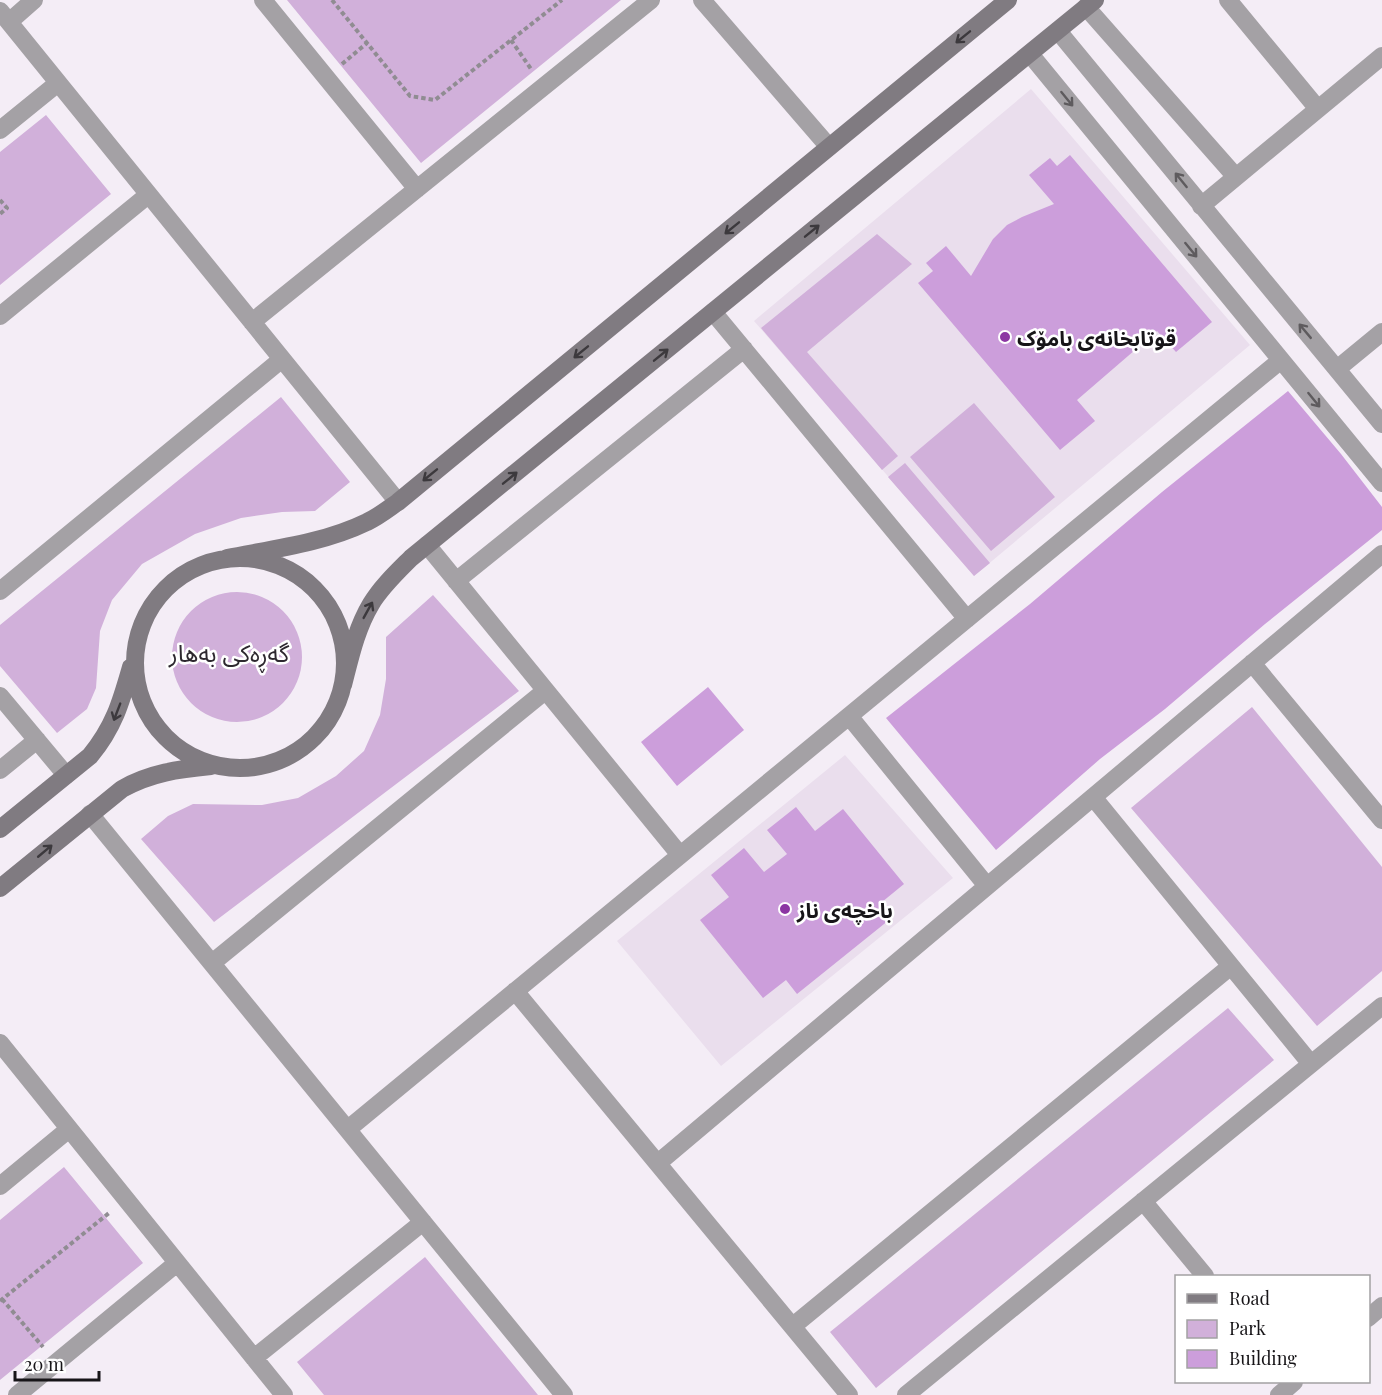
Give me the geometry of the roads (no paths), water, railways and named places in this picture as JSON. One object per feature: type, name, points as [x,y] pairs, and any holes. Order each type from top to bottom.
[{"type":"street","points":[[34,0],[4,16],[398,502]]},
{"type":"street","points":[[263,0],[417,189]]},
{"type":"street","points":[[252,322],[651,0]]},
{"type":"street","points":[[702,0],[829,147]]},
{"type":"street","points":[[1228,0],[1318,108]]},
{"type":"street","points":[[0,829],[90,756],[113,723],[141,625],[157,596],[175,580],[196,567],[227,558],[290,546],[345,531],[369,522],[398,502],[829,147],[997,3]]},
{"type":"street","points":[[0,888],[122,789],[140,779],[167,771],[218,766],[251,767],[267,764],[297,751],[322,729],[338,701],[359,627],[371,604],[391,578],[427,545],[1091,4],[1236,177]]},
{"type":"street","points":[[1058,31],[1382,424]]},
{"type":"street","points":[[1030,54],[1382,483]]},
{"type":"street","points":[[1202,206],[1382,56]]},
{"type":"street","points":[[0,130],[58,82]]},
{"type":"street","points":[[0,316],[148,195]]},
{"type":"street","points":[[713,312],[967,619]]},
{"type":"street","points":[[1337,369],[1382,332]]},
{"type":"street","points":[[456,581],[744,349]]},
{"type":"street","points":[[0,591],[282,359]]},
{"type":"street","points":[[348,1129],[1281,360]]},
{"type":"street","points":[[427,545],[680,855]]},
{"type":"street","points":[[658,1163],[1382,554]]},
{"type":"street","points":[[227,558],[243,557],[275,564],[297,575],[319,593],[330,609],[342,636],[345,652],[343,685]]},
{"type":"street","points":[[134,656],[137,688],[142,704],[155,726],[164,736],[188,754],[218,766]]},
{"type":"street","points":[[1252,663],[1382,820]]},
{"type":"street","points":[[212,963],[545,691]]},
{"type":"street","points":[[0,696],[66,775]]},
{"type":"street","points":[[849,716],[987,886]]},
{"type":"street","points":[[0,770],[36,740]]},
{"type":"street","points":[[1093,797],[1311,1064]]},
{"type":"street","points":[[90,814],[564,1395]]},
{"type":"street","points":[[793,1326],[1231,966]]},
{"type":"street","points":[[515,991],[849,1395]]},
{"type":"street","points":[[906,1395],[1382,1006]]},
{"type":"street","points":[[0,1043],[284,1395]]},
{"type":"street","points":[[0,1186],[69,1129]]},
{"type":"street","points":[[1143,1202],[1204,1275]]},
{"type":"street","points":[[254,1358],[423,1222]]},
{"type":"street","points":[[17,1395],[177,1263]]},
{"type":"street","points":[[1370,1316],[1382,1306]]},
{"type":"place","name":"قوتابخانەی بامۆک","points":[[1005,337]]},
{"type":"place","name":"باخچەی ناز","points":[[785,909]]},
{"type":"district","name":"گەڕەکی بەهار","points":[[229,652]]}]
